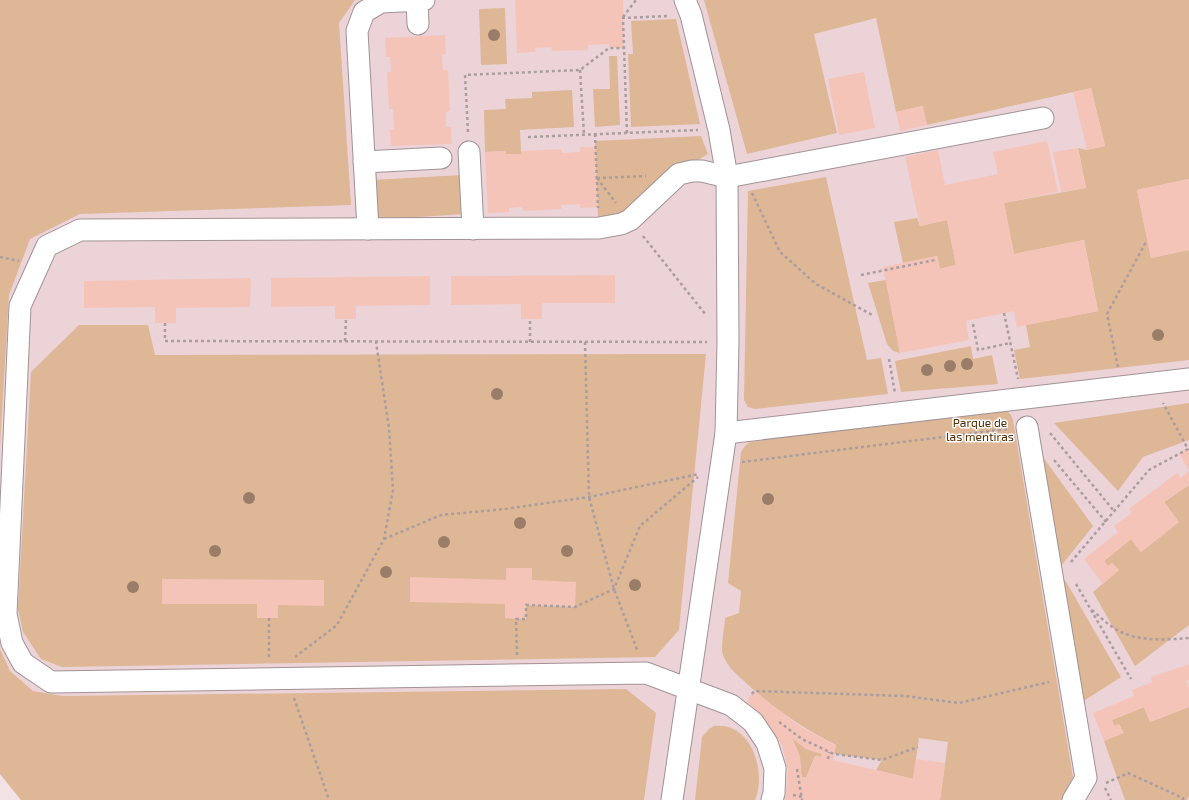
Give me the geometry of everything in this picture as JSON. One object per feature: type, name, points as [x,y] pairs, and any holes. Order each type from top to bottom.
[{"type":"street","points":[[417,0],[418,24]]},
{"type":"street","points":[[368,229],[357,31],[364,12],[381,2],[424,0]]},
{"type":"street","points":[[672,800],[726,433],[735,175],[719,130],[688,8]]},
{"type":"street","points":[[772,800],[774,793],[775,768],[768,743],[753,722],[731,705],[646,673],[51,682],[23,663],[12,642],[6,614],[20,306],[47,246],[80,230],[599,228],[621,224],[630,220],[679,174],[702,170],[735,175],[1043,118]]},
{"type":"street","points":[[468,152],[473,228]]},
{"type":"street","points":[[364,162],[442,158]]},
{"type":"street","points":[[726,433],[1189,379]]},
{"type":"street","points":[[1037,428],[1053,583],[1086,778],[1073,800]]},
{"type":"path","points":[[627,133],[623,18],[636,0]]},
{"type":"path","points":[[623,18],[688,8]]},
{"type":"path","points":[[468,152],[465,75],[580,70],[609,48],[624,48]]},
{"type":"path","points":[[580,70],[584,135]]},
{"type":"path","points":[[528,137],[719,130]]},
{"type":"path","points":[[595,134],[599,228]]},
{"type":"path","points":[[597,178],[679,174]]},
{"type":"path","points":[[735,175],[780,252],[816,284],[874,316]]},
{"type":"path","points":[[597,178],[708,318]]},
{"type":"path","points":[[1122,387],[1107,314],[1147,240]]},
{"type":"path","points":[[861,275],[935,260]]},
{"type":"path","points":[[345,341],[346,319]]},
{"type":"path","points":[[530,319],[530,342]]},
{"type":"path","points":[[165,323],[165,341],[728,342]]},
{"type":"path","points":[[973,324],[978,350],[1010,344]]},
{"type":"path","points":[[278,679],[291,660],[337,625],[384,538],[394,490],[389,428],[376,342]]},
{"type":"path","points":[[585,342],[589,497],[614,589],[646,673]]},
{"type":"path","points":[[889,358],[899,413]]},
{"type":"path","points":[[1053,583],[1149,470],[1188,449],[1153,383]]},
{"type":"path","points":[[1037,428],[1114,511]]},
{"type":"path","points":[[1052,456],[1106,522]]},
{"type":"path","points":[[384,538],[441,515],[505,509],[589,497],[703,473],[640,526],[614,589],[575,607],[526,605],[526,619],[516,619],[518,675]]},
{"type":"path","points":[[1073,580],[1131,679]]},
{"type":"path","points":[[1091,610],[1114,628],[1136,637],[1161,640],[1189,638]]},
{"type":"path","points":[[269,618],[278,679],[329,800]]},
{"type":"path","points":[[754,692],[905,696],[959,703],[1054,680],[1071,689]]},
{"type":"path","points":[[779,722],[802,738],[834,754],[882,760],[918,747]]},
{"type":"path","points":[[828,759],[829,752]]},
{"type":"path","points":[[1104,784],[1128,773],[1183,798],[1183,800]]},
{"type":"shaded area","points":[[0,0],[1189,0],[1189,800],[21,800],[0,774]]},
{"type":"green space","points":[[0,0],[355,0],[339,23],[351,205],[80,214],[30,239],[9,295],[0,447]]},
{"type":"green space","points":[[704,0],[1189,0],[1189,179],[1137,190],[1151,258],[1189,250],[1189,360],[1020,379],[1014,350],[1030,347],[1026,325],[1098,311],[1084,240],[1014,254],[1004,203],[1086,188],[1078,148],[1087,150],[1105,146],[1091,88],[927,125],[922,106],[896,112],[876,18],[814,34],[837,133],[747,154]]},
{"type":"green space","points":[[505,8],[507,64],[481,65],[479,9]]},
{"type":"green space","points":[[676,19],[700,124],[631,127],[628,54],[633,54],[631,21]]},
{"type":"green space","points":[[609,56],[617,56],[620,125],[595,127],[593,89],[610,89]]},
{"type":"green space","points":[[572,90],[574,127],[520,130],[522,154],[506,154],[506,151],[485,152],[484,110],[506,109],[505,99],[532,98],[532,92]]},
{"type":"green space","points":[[701,136],[708,154],[693,163],[619,218],[598,220],[595,141]]},
{"type":"green space","points":[[462,175],[464,214],[374,220],[372,180]]},
{"type":"green space","points":[[826,177],[867,360],[881,358],[888,394],[755,409],[748,407],[744,400],[748,191]]},
{"type":"green space","points":[[917,218],[920,226],[947,220],[956,265],[940,269],[937,256],[903,263],[894,222]]},
{"type":"green space","points":[[886,280],[900,353],[893,351],[887,344],[868,283]]},
{"type":"green space","points":[[79,325],[148,325],[155,355],[706,354],[679,630],[655,657],[62,667],[41,659],[23,632],[18,609],[31,372]]},
{"type":"green space","points":[[971,346],[973,359],[992,355],[998,384],[901,392],[895,361]]},
{"type":"green space","points":[[1189,403],[1189,440],[1143,457],[1118,491],[1054,423]]},
{"type":"green space","name":"Parque de las mentiras","points":[[1007,411],[1013,420],[1073,777],[1061,800],[940,800],[948,742],[919,738],[913,779],[876,770],[882,760],[834,754],[836,745],[799,724],[776,708],[754,691],[727,663],[722,651],[725,618],[739,613],[741,591],[728,583],[741,452],[750,442]]},
{"type":"green space","points":[[1037,449],[1093,526],[1057,571]]},
{"type":"green space","points":[[1189,485],[1189,625],[1135,666],[1093,592],[1119,570],[1112,563],[1108,566],[1104,561],[1131,539],[1141,552],[1179,522],[1164,502]]},
{"type":"green space","points":[[1065,580],[1121,677],[1079,704],[1059,585]]},
{"type":"green space","points":[[0,649],[10,671],[33,691],[63,696],[626,689],[656,713],[644,800],[21,800],[0,774]]},
{"type":"green space","points":[[1144,707],[1150,722],[1189,707],[1189,796],[1187,800],[1125,800],[1104,741],[1123,733],[1119,724],[1114,726],[1112,720]]},
{"type":"green space","points":[[714,726],[727,727],[738,732],[746,740],[753,751],[759,776],[755,800],[695,800],[702,737]]},
{"type":"green space","points":[[792,738],[806,749],[822,754],[821,757],[815,756],[806,778],[802,777],[800,757]]},
{"type":"building","points":[[515,0],[623,0],[624,48],[609,48],[609,44],[588,45],[588,50],[552,51],[551,47],[535,48],[536,52],[517,53]]},
{"type":"building","points":[[445,35],[446,54],[442,54],[443,70],[448,70],[450,111],[446,112],[446,127],[451,127],[452,144],[391,146],[390,130],[394,130],[393,109],[389,109],[387,72],[391,72],[390,57],[386,57],[385,38]]},
{"type":"building","points":[[864,72],[875,128],[839,135],[828,79]]},
{"type":"building","points":[[1091,88],[1105,146],[1087,150],[1073,92]]},
{"type":"building","points":[[923,106],[927,125],[900,131],[896,112]]},
{"type":"building","points":[[1047,141],[1058,192],[1004,203],[1014,254],[1084,240],[1098,311],[1017,327],[1014,311],[966,321],[969,340],[900,353],[883,267],[937,256],[940,269],[956,265],[947,220],[920,226],[905,157],[938,150],[945,185],[998,174],[993,152]]},
{"type":"building","points":[[580,147],[595,147],[598,207],[580,208],[580,204],[561,205],[562,209],[523,211],[522,207],[509,208],[509,212],[488,213],[485,152],[506,151],[506,154],[522,154],[521,151],[561,149],[562,153],[580,152]]},
{"type":"building","points":[[1078,148],[1086,188],[1061,192],[1053,152]]},
{"type":"building","points":[[1189,179],[1189,250],[1151,258],[1137,190]]},
{"type":"building","points":[[615,275],[615,303],[542,303],[542,319],[521,319],[521,304],[451,305],[451,276]]},
{"type":"building","points":[[430,276],[430,305],[356,306],[356,319],[335,319],[335,306],[271,307],[271,278]]},
{"type":"building","points":[[251,278],[250,307],[176,308],[176,323],[155,323],[155,307],[84,308],[84,281]]},
{"type":"building","points":[[1189,448],[1189,471],[1179,453]]},
{"type":"building","points":[[1189,471],[1189,485],[1164,502],[1179,522],[1141,552],[1131,539],[1104,561],[1108,566],[1112,563],[1119,570],[1103,584],[1084,559],[1118,532],[1114,526],[1132,513],[1129,509],[1177,473],[1181,478]]},
{"type":"building","points":[[506,568],[532,568],[532,580],[576,582],[575,607],[526,605],[526,619],[516,619],[505,618],[505,604],[410,602],[410,577],[506,580]]},
{"type":"building","points":[[162,579],[324,580],[324,606],[278,605],[278,618],[257,618],[257,604],[162,604]]},
{"type":"building","points":[[1189,664],[1189,680],[1186,681],[1189,688],[1189,707],[1150,722],[1144,707],[1112,720],[1114,726],[1119,724],[1124,733],[1104,741],[1093,713],[1134,696],[1132,690],[1152,682],[1151,677]]},
{"type":"building","points":[[754,691],[798,725],[836,746],[833,760],[913,779],[916,759],[945,763],[940,800],[785,800],[788,771],[782,745],[769,726],[748,703],[748,699]],"holes":[[[792,738],[806,749],[822,754],[821,757],[815,756],[806,778],[802,777],[800,757]]]}]
